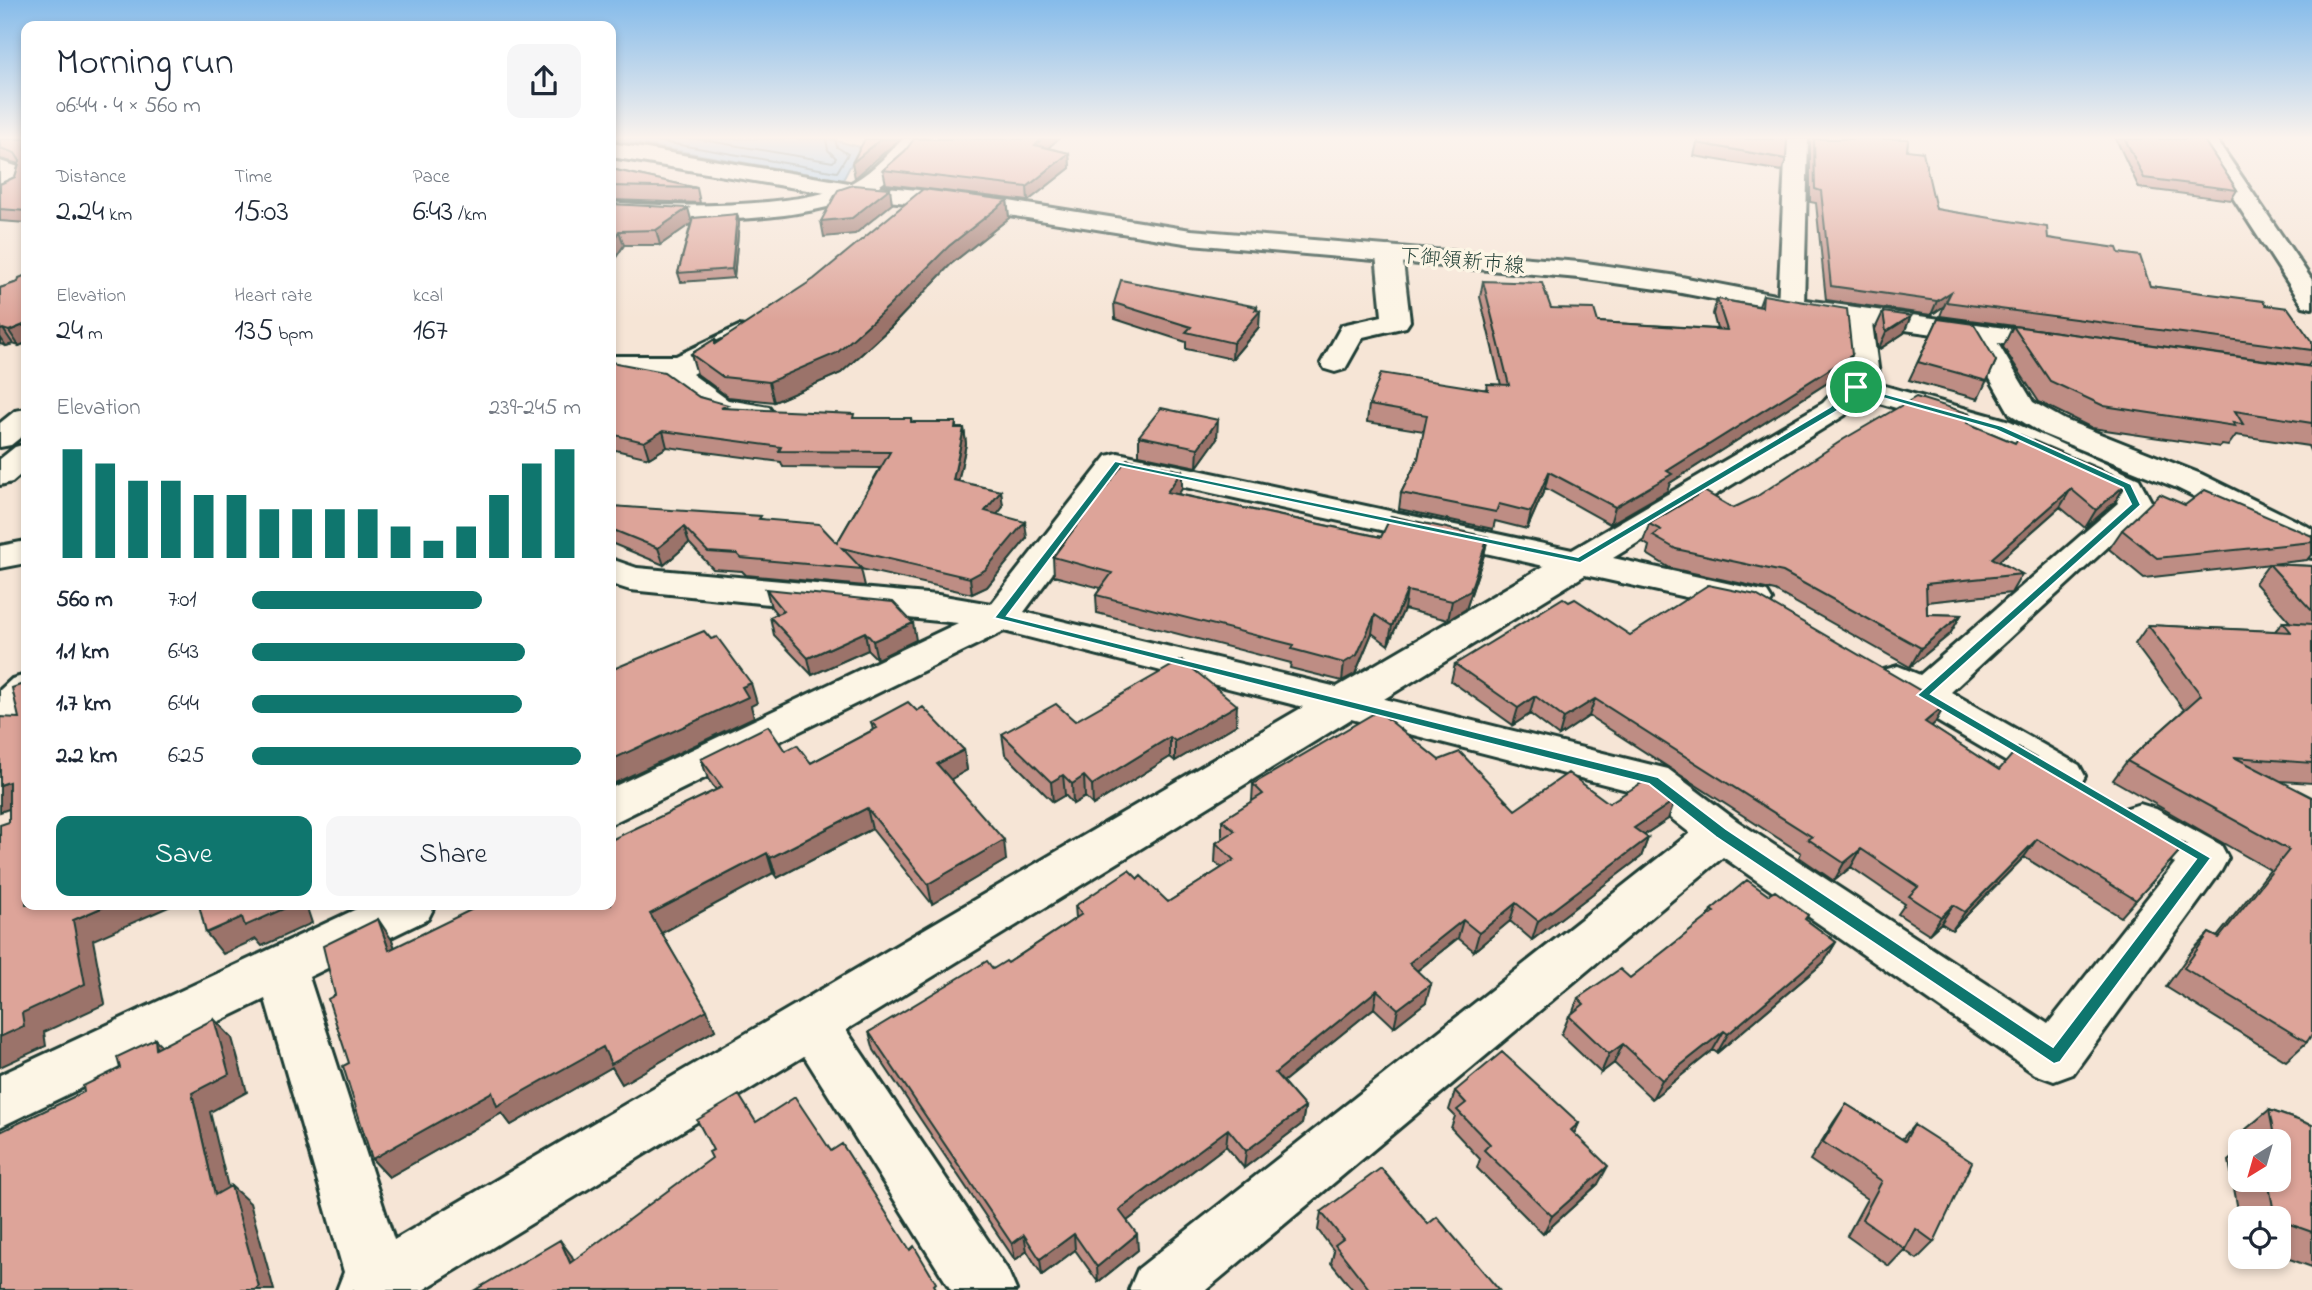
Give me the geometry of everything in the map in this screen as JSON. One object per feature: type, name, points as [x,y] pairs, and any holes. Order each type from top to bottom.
[{"type":"main road","points":[[616,210],[678,212],[814,203],[827,199]]},
{"type":"main road","points":[[888,222],[916,199]]},
{"type":"main road","name":"下御領新市線","points":[[942,199],[1191,237],[1578,270],[1671,283],[1791,306],[2085,347]]},
{"type":"main road","points":[[1791,306],[1795,199]]},
{"type":"main road","points":[[2245,199],[2312,300]]},
{"type":"main road","points":[[1335,363],[1352,331],[1396,321],[1389,254]]},
{"type":"main road","points":[[281,968],[375,1288],[1833,409],[1856,387],[1864,375],[1857,316]]},
{"type":"main road","points":[[616,365],[682,365],[762,320]]},
{"type":"main road","points":[[1978,333],[2021,408],[2054,427],[2189,481],[2295,533],[2312,547]]},
{"type":"main road","points":[[682,365],[676,376],[719,408],[782,415]]},
{"type":"main road","points":[[1856,387],[1999,428],[2127,486],[2136,505],[1923,695]]},
{"type":"main road","points":[[0,438],[21,422]]},
{"type":"main road","points":[[0,475],[21,458]]},
{"type":"main road","points":[[616,805],[1000,618],[1118,463],[1580,560],[1761,601],[1784,615]]},
{"type":"main road","points":[[0,557],[21,553]]},
{"type":"main road","points":[[617,578],[938,607],[1000,618],[1653,780],[1721,833],[2054,1057],[2205,858],[1865,662]]},
{"type":"main road","points":[[0,713],[21,694]]},
{"type":"main road","points":[[1159,1290],[1721,833]]},
{"type":"main road","points":[[0,1102],[401,910]]},
{"type":"main road","points":[[812,1023],[986,1290]]},
{"type":"building","points":[[0,199],[21,199],[21,211],[0,209]]},
{"type":"building","points":[[833,199],[876,199],[852,218],[821,221]]},
{"type":"building","points":[[911,199],[1007,200],[949,246],[837,353],[769,382],[723,377],[691,354],[715,339],[715,344],[814,279]]},
{"type":"building","points":[[1822,199],[1934,199],[1936,209],[2047,227],[2048,238],[2117,248],[2119,253],[2140,256],[2150,286],[2263,301],[2266,305],[2288,308],[2312,342],[2312,350],[1946,302],[1951,292],[1937,301],[1831,286]]},
{"type":"building","points":[[616,204],[688,208],[656,230],[619,231],[616,236]]},
{"type":"building","points":[[737,214],[732,269],[678,273],[693,218]]},
{"type":"building","points":[[21,277],[21,326],[9,331],[0,330],[0,288],[18,282]]},
{"type":"building","points":[[1121,280],[1257,307],[1255,310],[1260,311],[1233,343],[1186,332],[1191,327],[1114,303]]},
{"type":"building","points":[[1483,281],[1542,283],[1551,308],[1594,309],[1598,322],[1727,330],[1717,299],[1762,307],[1763,295],[1847,309],[1852,355],[1667,471],[1672,474],[1615,507],[1549,472],[1531,512],[1499,504],[1496,512],[1401,493],[1418,459],[1427,415],[1369,405],[1381,373],[1488,390],[1487,384],[1509,385]]},
{"type":"building","points":[[1883,312],[1911,316],[1886,332]]},
{"type":"building","points":[[1938,319],[1974,324],[1996,361],[1987,381],[1918,362]]},
{"type":"building","points":[[2013,326],[2312,367],[2312,423],[2235,411],[2243,424],[2233,423],[2235,426],[2104,406],[2050,381]]},
{"type":"building","points":[[616,363],[664,372],[699,397],[728,405],[721,408],[854,414],[853,418],[911,418],[911,422],[956,422],[955,428],[964,428],[953,480],[1001,491],[985,511],[1025,522],[985,570],[970,578],[842,548],[862,569],[741,558],[737,554],[708,552],[684,527],[658,548],[616,531],[616,506],[761,516],[759,519],[819,524],[837,543],[890,452],[779,451],[781,447],[663,431],[644,442],[616,435]]},
{"type":"building","points":[[1916,397],[1971,414],[1967,423],[2015,443],[2020,435],[2124,479],[2126,484],[2096,510],[2071,489],[1992,558],[2022,574],[1926,584],[1927,614],[1961,615],[1921,648],[1783,572],[1676,549],[1653,536],[1661,530],[1649,524],[1704,491],[1733,508],[1756,497],[1844,439]]},
{"type":"building","points":[[1161,408],[1218,420],[1198,448],[1139,436]]},
{"type":"building","points":[[1127,459],[1182,471],[1167,492],[1381,537],[1391,516],[1488,537],[1470,591],[1452,601],[1407,591],[1392,626],[1375,615],[1357,655],[1344,663],[1292,649],[1294,645],[1096,595],[1112,573],[1053,557]]},
{"type":"building","points":[[2205,490],[2312,536],[2312,542],[2157,558],[2122,530],[2160,494],[2185,505]]},
{"type":"building","points":[[2269,564],[2312,566],[2312,611]]},
{"type":"building","points":[[1708,585],[1756,595],[1945,705],[1925,722],[1999,770],[2018,748],[2185,845],[2136,900],[2037,839],[1965,912],[1953,905],[1941,917],[1909,896],[1918,887],[1861,849],[1844,863],[1808,839],[1812,837],[1595,699],[1564,718],[1535,696],[1518,708],[1455,664],[1563,598],[1569,602],[1575,599],[1630,635]]},
{"type":"building","points":[[766,589],[893,602],[913,623],[873,641],[865,632],[808,658],[770,617],[784,611]]},
{"type":"building","points":[[2283,622],[2312,624],[2312,763],[2234,757],[2312,797],[2312,1034],[2307,1042],[2184,968],[2209,933],[2219,938],[2289,850],[2127,761],[2201,695],[2148,625],[2291,632]]},
{"type":"building","points":[[704,631],[711,639],[717,637],[751,683],[742,687],[748,697],[616,758],[616,668]]},
{"type":"building","points":[[1182,660],[1237,705],[1175,741],[1170,737],[1092,785],[1084,776],[1072,784],[1063,775],[1051,782],[1002,734],[1056,704],[1075,721]]},
{"type":"building","points":[[21,685],[21,910],[96,910],[73,920],[85,984],[22,1013],[24,1026],[0,1037],[0,825],[9,822],[9,782],[0,785],[0,717],[19,718],[12,688]]},
{"type":"building","points":[[908,702],[917,711],[923,707],[964,750],[937,764],[1004,840],[928,884],[867,808],[770,858],[767,853],[650,914],[707,1010],[611,1064],[603,1047],[497,1106],[492,1092],[372,1159],[343,1066],[349,1063],[328,999],[335,995],[323,946],[378,919],[389,950],[471,910],[616,910],[616,838],[722,787],[701,759],[768,726],[785,751],[797,745],[811,763],[877,728],[871,722]]},
{"type":"building","points":[[1378,711],[1439,760],[1460,752],[1515,810],[1568,773],[1609,803],[1648,779],[1675,800],[1634,828],[1648,838],[1538,921],[1516,903],[1479,933],[1463,920],[1409,963],[1431,984],[1398,1009],[1377,990],[1275,1073],[1305,1107],[1246,1151],[1228,1129],[1119,1210],[1137,1234],[1097,1267],[1074,1234],[1040,1259],[1024,1235],[1012,1244],[869,1032],[987,961],[993,969],[1006,961],[1008,963],[1082,914],[1075,906],[1129,870],[1138,879],[1141,876],[1168,902],[1234,860],[1216,843],[1235,831],[1222,820],[1263,794],[1253,784]]},
{"type":"building","points":[[1747,880],[1768,895],[1775,891],[1808,915],[1805,919],[1836,942],[1728,1034],[1724,1031],[1662,1080],[1623,1044],[1609,1054],[1569,1016],[1584,1004],[1578,998],[1620,969],[1630,978],[1714,912],[1711,910]]},
{"type":"building","points":[[200,910],[281,910],[245,926],[242,917],[206,933]]},
{"type":"building","points":[[214,1019],[229,1074],[192,1093],[215,1195],[231,1186],[259,1287],[254,1290],[0,1290],[0,1132],[84,1092],[83,1086],[120,1068],[117,1057],[155,1039],[156,1049]]},
{"type":"building","points":[[1502,1052],[1579,1123],[1571,1130],[1608,1166],[1552,1216],[1484,1150],[1490,1144],[1457,1110],[1466,1103],[1455,1091]]},
{"type":"building","points":[[739,1095],[756,1122],[795,1097],[831,1151],[842,1144],[910,1250],[914,1246],[936,1283],[934,1285],[937,1290],[475,1290],[560,1240],[570,1263],[712,1158],[709,1152],[713,1150],[697,1120]]},
{"type":"building","points":[[1846,1104],[1905,1141],[1914,1125],[1972,1162],[1934,1242],[1916,1229],[1905,1249],[1862,1219],[1882,1181],[1823,1142]]},
{"type":"building","points":[[2269,1110],[2312,1125],[2312,1232],[2291,1225],[2291,1206],[2273,1206],[2270,1192],[2291,1192],[2291,1129],[2273,1129]]},
{"type":"building","points":[[1381,1168],[1428,1224],[1437,1217],[1499,1290],[1370,1290],[1335,1245],[1343,1239],[1321,1212]]},
{"type":"route","points":[[1856,387],[1999,428],[2127,486],[2136,505],[1923,695],[2205,858],[2054,1057],[1721,833],[1653,780],[1000,618],[1118,463],[1580,560],[1833,409],[1856,387]]}]
